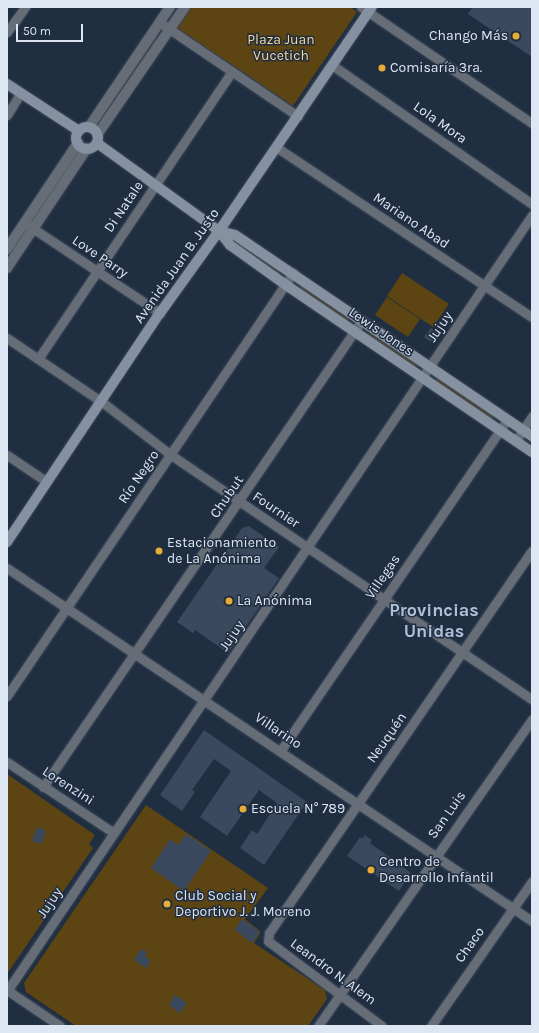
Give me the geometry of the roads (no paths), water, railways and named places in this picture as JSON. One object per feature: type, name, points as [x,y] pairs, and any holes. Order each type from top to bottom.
[{"type":"main road","name":"Avenida Juan B. Justo","points":[[7,542],[102,402],[160,313],[219,231],[298,116],[367,9]]},
{"type":"main road","points":[[7,84],[79,131]]},
{"type":"main road","points":[[79,131],[89,127]]},
{"type":"main road","name":"Lewis Jones","points":[[89,127],[97,139],[155,186],[219,231],[230,245],[286,285],[532,452]]},
{"type":"main road","points":[[79,131],[78,143],[87,148],[97,139]]},
{"type":"main road","name":"Lewis Jones","points":[[219,231],[236,235],[532,436]]},
{"type":"street","points":[[7,32],[25,7]]},
{"type":"street","points":[[89,127],[170,7]]},
{"type":"street","points":[[97,139],[185,7]]},
{"type":"street","points":[[367,9],[532,123]]},
{"type":"street","points":[[159,22],[298,116]]},
{"type":"street","name":"Lola Mora","points":[[332,65],[532,204]]},
{"type":"street","name":"Di Natale","points":[[38,358],[97,273],[232,71]]},
{"type":"street","points":[[7,114],[21,93]]},
{"type":"street","points":[[7,268],[29,226],[78,143]]},
{"type":"street","name":"Mariano Abad","points":[[276,147],[484,287],[532,317]]},
{"type":"street","points":[[7,249],[29,226],[87,148]]},
{"type":"street","name":"Jujuy","points":[[7,991],[308,549],[532,215]]},
{"type":"street","name":"Love Parry","points":[[29,226],[97,273],[160,313]]},
{"type":"street","name":"Río Negro","points":[[7,696],[69,608],[293,273]]},
{"type":"street","name":"Chubut","points":[[43,787],[240,502],[362,320]]},
{"type":"street","name":"Fournier","points":[[7,338],[102,402],[171,455],[308,549],[465,652],[532,699]]},
{"type":"street","points":[[516,440],[532,416]]},
{"type":"street","name":"Villegas","points":[[282,750],[507,420]]},
{"type":"street","points":[[7,455],[47,482]]},
{"type":"street","name":"Neuquén","points":[[268,941],[269,933],[358,803],[465,652],[532,551]]},
{"type":"street","name":"Villarino","points":[[7,568],[282,750],[532,921]]},
{"type":"street","name":"San Luis","points":[[318,1026],[532,719]]},
{"type":"street","name":"Lorenzini","points":[[7,762],[114,833]]},
{"type":"street","name":"Chaco","points":[[431,1026],[532,881]]},
{"type":"street","name":"Leandro N. Alem","points":[[268,941],[341,993],[382,1026]]},
{"type":"street","points":[[7,991],[60,1026]]},
{"type":"place","name":"Chango Más","points":[[516,36]]},
{"type":"place","name":"Comisaría 3ra.","points":[[382,68]]},
{"type":"place","name":"Estacionamiento de La Anónima","points":[[159,551]]},
{"type":"place","name":"La Anónima","points":[[229,601]]},
{"type":"place","name":"Escuela N° 789","points":[[243,809]]},
{"type":"place","name":"Centro de Desarrollo Infantil","points":[[371,870]]},
{"type":"place","name":"Club Social y Deportivo J. J. Moreno","points":[[167,904]]},
{"type":"district","name":"Provincias Unidas","points":[[434,621]]},
{"type":"park label","name":"Plaza Juan Vucetich","points":[[281,48]]}]
